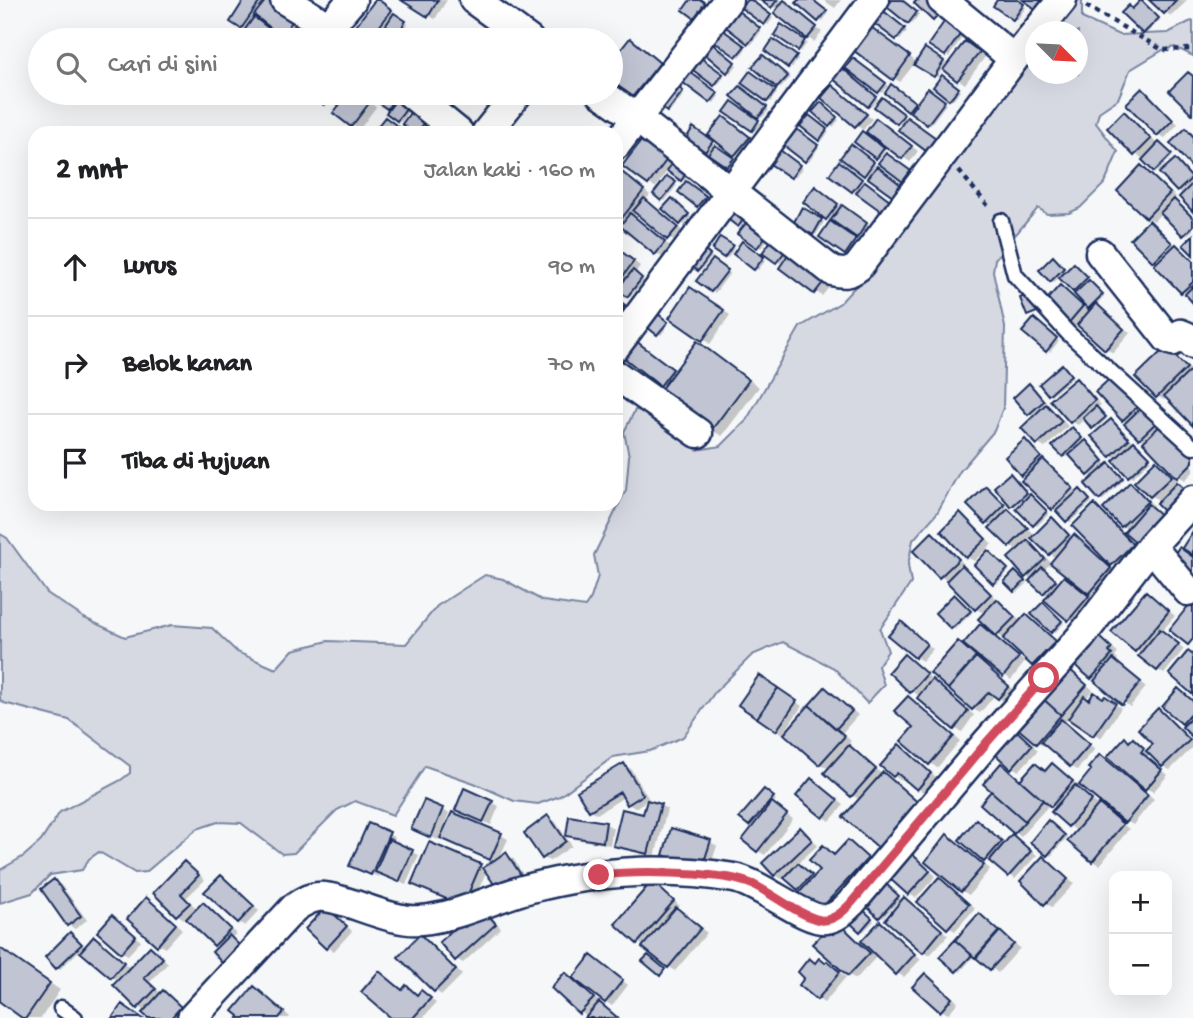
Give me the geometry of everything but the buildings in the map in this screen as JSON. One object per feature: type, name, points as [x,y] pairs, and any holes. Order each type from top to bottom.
[{"type":"street","points":[[285,0],[328,28]]},
{"type":"street","points":[[340,28],[352,0]]},
{"type":"street","points":[[474,0],[512,28]]},
{"type":"street","points":[[623,136],[728,0]]},
{"type":"street","points":[[623,336],[874,0]]},
{"type":"street","points":[[942,0],[1014,59]]},
{"type":"street","points":[[1050,21],[1074,3]]},
{"type":"street","points":[[619,105],[832,271],[849,273],[858,267],[1025,46]]},
{"type":"street","points":[[425,105],[450,126]]},
{"type":"street","points":[[491,126],[508,105]]},
{"type":"street","points":[[1100,253],[1168,339],[1173,341],[1181,334],[1193,344]]},
{"type":"street","points":[[623,380],[698,433]]},
{"type":"street","points":[[192,1018],[294,908],[319,896],[418,921],[440,917],[559,881],[626,871],[665,872],[738,879],[822,920],[841,914],[988,741],[1080,638],[1151,546],[1193,500]]},
{"type":"street","points":[[1151,546],[1188,591]]},
{"type":"lane","points":[[1001,221],[1014,275],[1068,333],[1193,447]]},
{"type":"lane","points":[[61,1008],[75,1018]]},
{"type":"path","points":[[1074,3],[1163,50],[1193,49]]},
{"type":"path","points":[[944,152],[1001,221]]},
{"type":"shaded area","points":[[1056,0],[1082,0],[1082,18],[1119,35],[1168,33],[1193,21],[1193,56],[1175,47],[1163,50],[1130,70],[1118,99],[1099,112],[1096,123],[1118,152],[1105,183],[1080,208],[1069,213],[1047,214],[1038,208],[995,259],[993,271],[1005,327],[1003,408],[994,431],[960,471],[937,513],[913,540],[908,565],[911,583],[880,629],[888,651],[878,666],[884,685],[867,703],[834,668],[783,642],[752,655],[715,692],[683,737],[650,751],[613,757],[560,796],[538,804],[514,801],[474,783],[425,766],[393,815],[355,801],[337,810],[294,853],[282,854],[241,823],[218,822],[197,829],[146,872],[135,873],[99,852],[89,859],[82,870],[50,875],[32,893],[0,903],[0,870],[24,856],[41,841],[60,812],[121,780],[130,773],[130,766],[69,720],[0,700],[0,534],[7,538],[47,593],[84,618],[125,637],[172,625],[212,628],[237,652],[276,669],[293,650],[328,641],[406,644],[437,606],[485,575],[503,579],[543,601],[585,607],[598,576],[594,555],[616,511],[623,511],[629,456],[624,432],[635,410],[653,412],[663,418],[697,450],[721,446],[746,421],[800,327],[840,303],[898,241],[938,169],[1025,53],[1025,84],[1088,84],[1088,21],[1046,21]]},
{"type":"route","points":[[599,875],[626,871],[665,872],[738,879],[811,916],[822,920],[830,919],[841,914],[852,902],[1044,678]]}]
